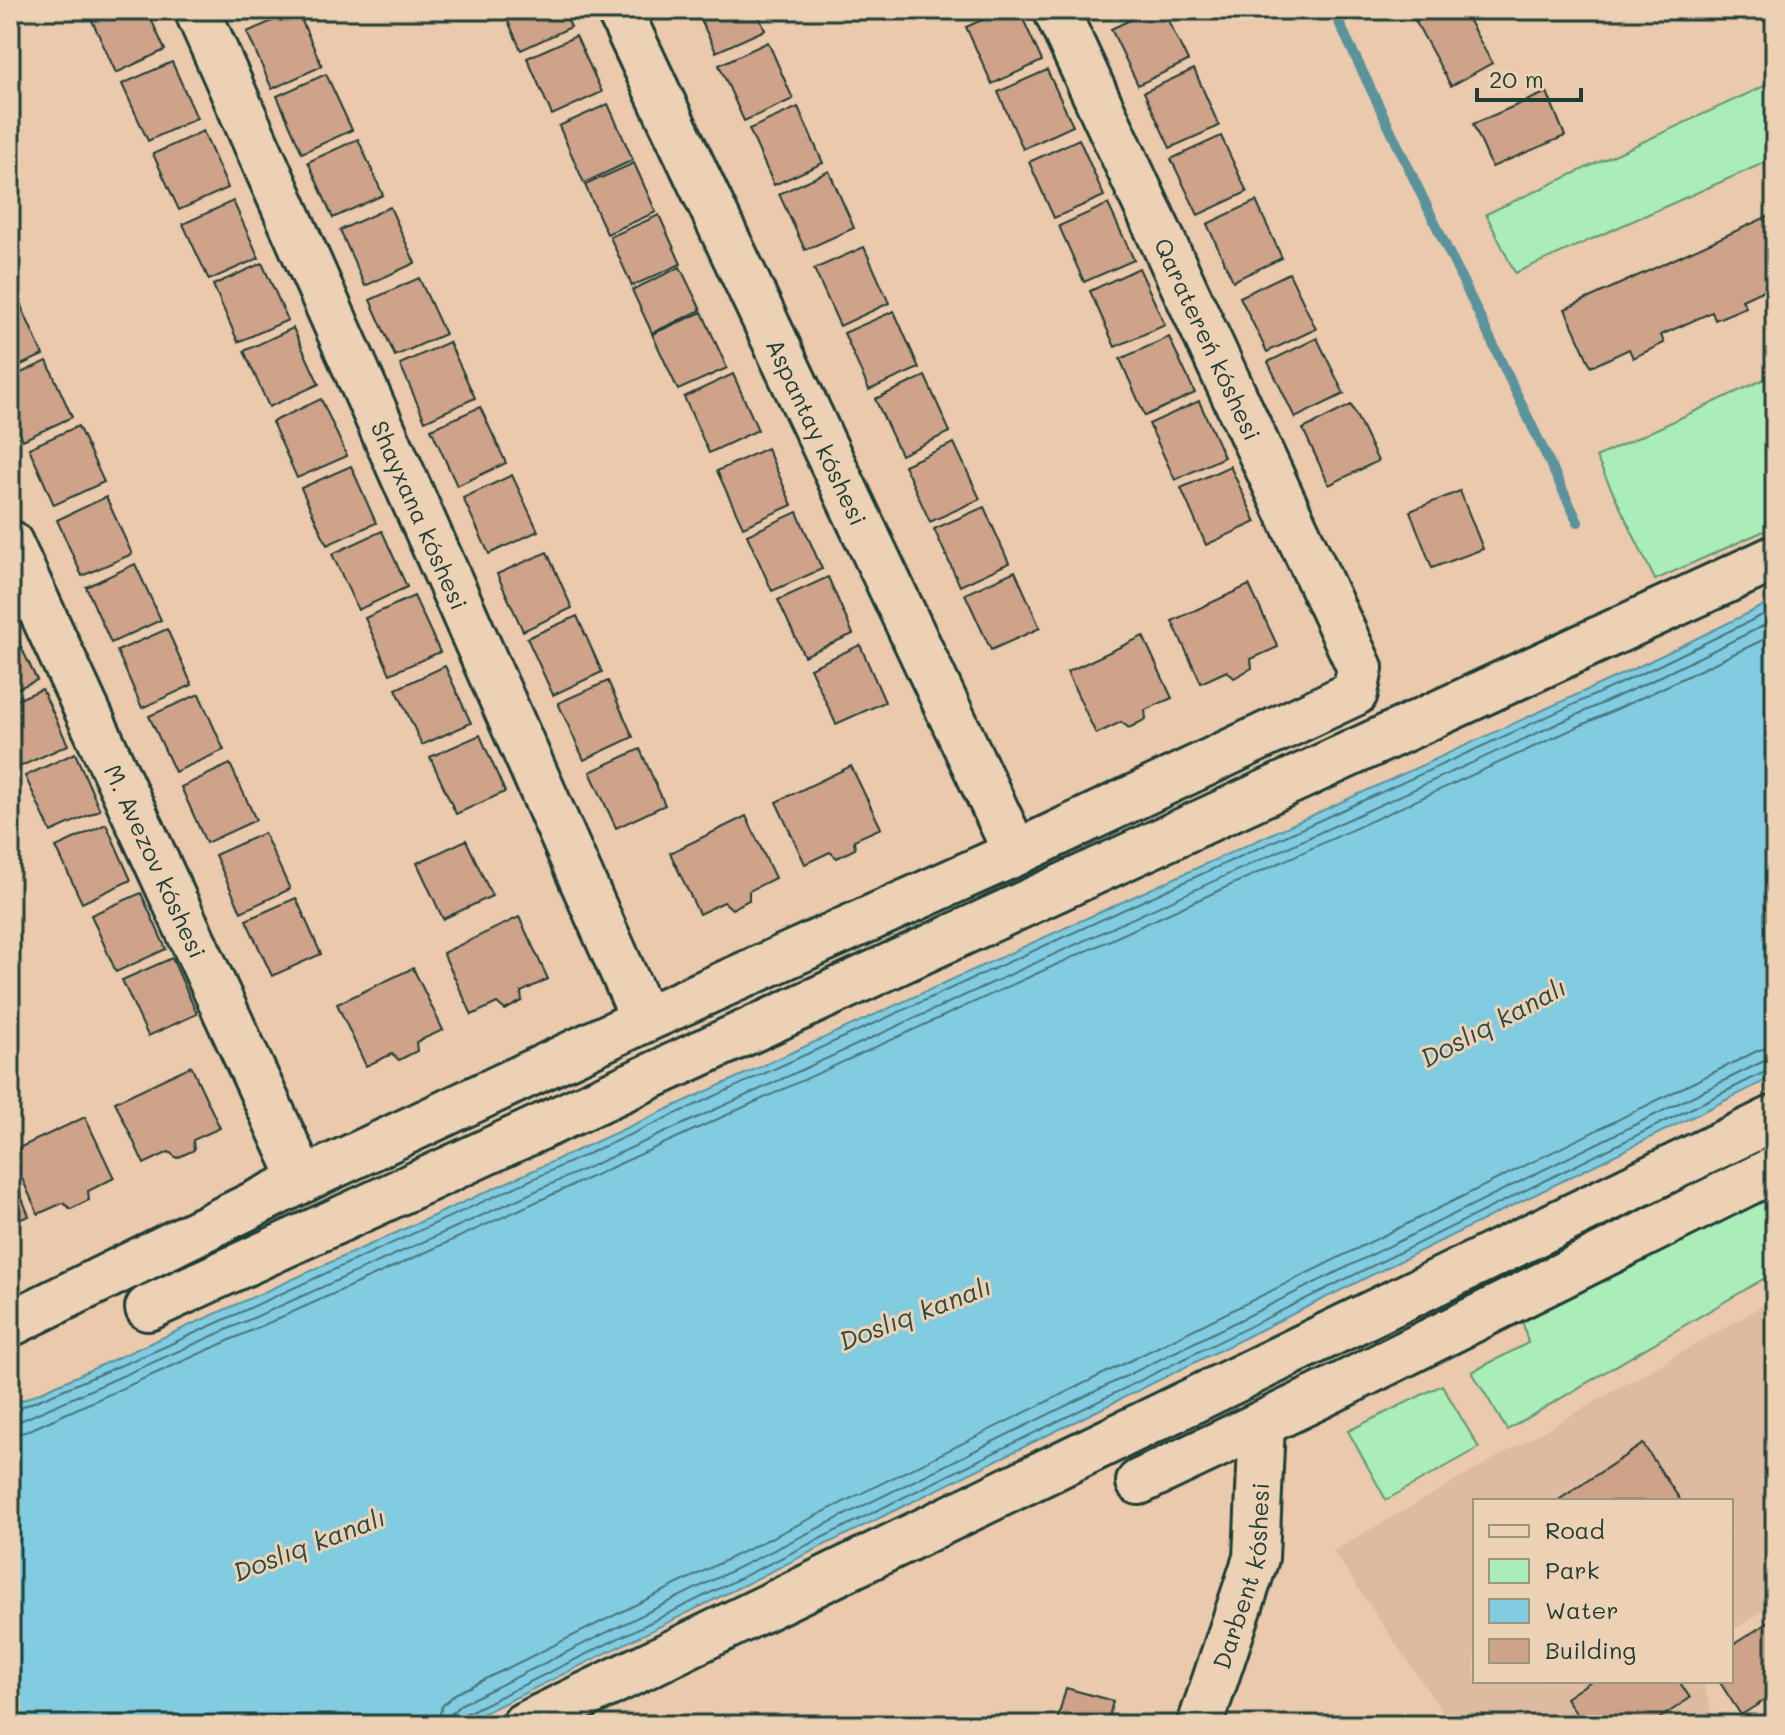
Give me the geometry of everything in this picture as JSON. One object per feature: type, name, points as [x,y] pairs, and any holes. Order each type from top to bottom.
[{"type":"street","name":"Shayxana kóshesi","points":[[197,10],[644,1020]]},
{"type":"street","name":"Aspantay kóshesi","points":[[619,10],[1016,853]]},
{"type":"street","name":"Qaratereń kóshesi","points":[[1016,853],[1355,693],[1360,668],[1056,10]]},
{"type":"street","name":"M. Avezov kóshesi","points":[[10,543],[303,1180]]},
{"type":"street","points":[[148,1308],[1775,558]]},
{"type":"street","points":[[10,1324],[303,1180],[644,1020],[1016,853]]},
{"type":"street","points":[[524,1725],[1775,1118]]},
{"type":"street","points":[[1139,1482],[1775,1169]]},
{"type":"street","name":"Darbent kóshesi","points":[[1200,1725],[1256,1558],[1262,1424]]},
{"type":"shaded area","points":[[1775,1299],[1775,1603],[1733,1630],[1733,1499],[1473,1499],[1473,1683],[1704,1683],[1715,1725],[1451,1725],[1333,1551]]},
{"type":"green space","points":[[1775,81],[1775,158],[1515,273],[1486,214]]},
{"type":"green space","points":[[1775,374],[1775,526],[1655,580],[1596,457]]},
{"type":"green space","points":[[1768,1194],[1775,1206],[1775,1272],[1507,1430],[1472,1372],[1528,1343],[1521,1315]]},
{"type":"green space","points":[[1442,1385],[1479,1448],[1386,1500],[1348,1431]]},
{"type":"water","name":"Doslıq kanalı","points":[[1775,600],[1775,1076],[460,1725],[10,1725],[10,1406],[1642,665]]},
{"type":"building","points":[[104,10],[147,10],[165,50],[116,73],[90,16]]},
{"type":"building","points":[[297,10],[322,66],[272,89],[247,32]]},
{"type":"building","points":[[503,10],[563,10],[571,27],[521,50]]},
{"type":"building","points":[[696,10],[756,10],[765,30],[716,52]]},
{"type":"building","points":[[958,10],[983,10],[962,19]]},
{"type":"building","points":[[1004,10],[1019,10],[1042,61],[992,84],[966,27]]},
{"type":"building","points":[[1106,10],[1127,10],[1110,18]]},
{"type":"building","points":[[1151,10],[1163,10],[1188,61],[1138,85],[1111,29]]},
{"type":"building","points":[[1422,10],[1463,10],[1492,63],[1451,86],[1412,15]]},
{"type":"building","points":[[576,36],[602,92],[552,115],[527,58]]},
{"type":"building","points":[[768,42],[793,99],[744,121],[719,65]]},
{"type":"building","points":[[172,62],[197,118],[148,141],[122,84]]},
{"type":"building","points":[[1194,69],[1219,126],[1170,148],[1144,92]]},
{"type":"building","points":[[1047,70],[1073,126],[1023,149],[998,92]]},
{"type":"building","points":[[326,74],[352,130],[302,153],[277,96]]},
{"type":"building","points":[[1547,92],[1565,136],[1492,167],[1473,124]]},
{"type":"building","points":[[608,104],[633,160],[584,183],[559,126]]},
{"type":"building","points":[[798,107],[823,163],[774,185],[749,129]]},
{"type":"building","points":[[203,131],[228,188],[179,210],[153,154]]},
{"type":"building","points":[[1221,136],[1247,192],[1198,215],[1171,159]]},
{"type":"building","points":[[358,139],[383,195],[333,218],[308,162]]},
{"type":"building","points":[[1079,139],[1104,196],[1054,218],[1029,162]]},
{"type":"building","points":[[634,163],[656,212],[607,234],[585,185]]},
{"type":"building","points":[[829,171],[854,228],[805,250],[779,194]]},
{"type":"building","points":[[233,201],[259,258],[209,280],[183,224]]},
{"type":"building","points":[[1256,201],[1282,258],[1233,281],[1207,224]]},
{"type":"building","points":[[1108,204],[1134,260],[1084,282],[1059,226]]},
{"type":"building","points":[[390,207],[415,263],[365,286],[340,230]]},
{"type":"building","points":[[1775,213],[1775,285],[1742,300],[1746,307],[1715,320],[1712,312],[1661,335],[1664,343],[1633,358],[1629,349],[1591,367],[1565,309]]},
{"type":"building","points":[[659,215],[681,264],[632,286],[610,237]]},
{"type":"building","points":[[864,247],[889,303],[840,326],[814,269]]},
{"type":"building","points":[[262,263],[288,320],[238,342],[213,285]]},
{"type":"building","points":[[680,267],[701,310],[652,333],[632,290]]},
{"type":"building","points":[[1139,268],[1165,325],[1115,347],[1090,291]]},
{"type":"building","points":[[1289,273],[1316,329],[1267,352],[1240,297]]},
{"type":"building","points":[[419,278],[445,334],[395,356],[370,300]]},
{"type":"building","points":[[18,299],[43,355],[10,370],[10,302]]},
{"type":"building","points":[[894,311],[919,368],[869,390],[844,333]]},
{"type":"building","points":[[702,312],[727,368],[678,390],[652,334]]},
{"type":"building","points":[[293,328],[319,384],[269,407],[244,351]]},
{"type":"building","points":[[1169,337],[1195,393],[1145,416],[1120,359]]},
{"type":"building","points":[[1317,338],[1344,394],[1295,418],[1268,362]]},
{"type":"building","points":[[449,342],[475,398],[425,421],[400,364]]},
{"type":"building","points":[[47,361],[72,417],[23,440],[10,412],[10,378]]},
{"type":"building","points":[[733,374],[758,430],[709,453],[684,397]]},
{"type":"building","points":[[925,376],[950,432],[901,455],[875,399]]},
{"type":"building","points":[[321,399],[347,456],[297,478],[272,422]]},
{"type":"building","points":[[1199,401],[1224,457],[1175,480],[1149,424]]},
{"type":"building","points":[[1351,405],[1378,461],[1329,485],[1303,429]]},
{"type":"building","points":[[480,407],[506,463],[457,486],[431,429]]},
{"type":"building","points":[[78,426],[104,482],[54,505],[29,448]]},
{"type":"building","points":[[954,443],[980,499],[930,522],[904,465]]},
{"type":"building","points":[[767,448],[792,505],[743,527],[717,471]]},
{"type":"building","points":[[351,466],[376,523],[327,545],[301,488]]},
{"type":"building","points":[[1230,466],[1256,522],[1206,545],[1181,488]]},
{"type":"building","points":[[512,475],[538,531],[489,554],[463,498]]},
{"type":"building","points":[[1460,491],[1483,549],[1432,568],[1410,511]]},
{"type":"building","points":[[106,497],[132,554],[82,576],[57,520]]},
{"type":"building","points":[[984,507],[1009,563],[960,586],[934,529]]},
{"type":"building","points":[[797,512],[822,569],[772,591],[747,535]]},
{"type":"building","points":[[382,531],[407,587],[358,610],[332,554]]},
{"type":"building","points":[[547,552],[572,608],[523,631],[497,574]]},
{"type":"building","points":[[135,564],[161,620],[111,643],[86,587]]},
{"type":"building","points":[[1015,571],[1040,628],[991,650],[965,594]]},
{"type":"building","points":[[828,577],[853,634],[804,656],[778,600]]},
{"type":"building","points":[[1249,585],[1278,647],[1251,659],[1252,668],[1234,678],[1227,671],[1201,683],[1172,621]]},
{"type":"building","points":[[414,596],[440,652],[390,674],[365,618]]},
{"type":"building","points":[[577,616],[602,672],[553,695],[527,638]]},
{"type":"building","points":[[10,624],[37,680],[10,692]]},
{"type":"building","points":[[167,629],[192,685],[142,708],[117,651]]},
{"type":"building","points":[[1143,636],[1172,698],[1145,710],[1146,719],[1129,728],[1121,722],[1096,734],[1067,672]]},
{"type":"building","points":[[860,645],[885,702],[836,724],[810,668]]},
{"type":"building","points":[[445,666],[471,723],[422,745],[396,689]]},
{"type":"building","points":[[608,681],[633,737],[584,760],[558,703]]},
{"type":"building","points":[[42,689],[68,745],[19,767],[10,748],[10,703]]},
{"type":"building","points":[[199,694],[224,750],[175,772],[149,716]]},
{"type":"building","points":[[480,735],[505,792],[456,814],[430,757]]},
{"type":"building","points":[[640,749],[665,805],[616,828],[590,772]]},
{"type":"building","points":[[75,753],[100,810],[51,832],[25,776]]},
{"type":"building","points":[[230,764],[256,820],[206,843],[181,787]]},
{"type":"building","points":[[851,766],[881,828],[854,840],[855,849],[837,858],[830,852],[805,864],[776,802]]},
{"type":"building","points":[[746,816],[775,878],[749,891],[749,900],[732,909],[724,902],[699,914],[670,853]]},
{"type":"building","points":[[106,824],[131,880],[82,903],[56,847]]},
{"type":"building","points":[[264,833],[290,889],[241,912],[215,855]]},
{"type":"building","points":[[466,840],[492,896],[443,919],[417,863]]},
{"type":"building","points":[[141,893],[166,949],[116,972],[91,915]]},
{"type":"building","points":[[296,898],[321,954],[272,976],[246,920]]},
{"type":"building","points":[[519,917],[548,979],[521,992],[522,1001],[505,1010],[497,1003],[472,1015],[443,953]]},
{"type":"building","points":[[172,958],[197,1014],[148,1036],[122,980]]},
{"type":"building","points":[[413,968],[443,1030],[416,1042],[417,1051],[399,1060],[392,1054],[366,1066],[337,1004]]},
{"type":"building","points":[[191,1066],[220,1128],[193,1140],[194,1150],[177,1158],[169,1152],[144,1164],[115,1102]]},
{"type":"building","points":[[85,1117],[114,1178],[88,1191],[89,1200],[71,1209],[63,1203],[38,1214],[10,1152]]},
{"type":"building","points":[[10,1168],[29,1216],[10,1223]]},
{"type":"building","points":[[1643,1444],[1680,1499],[1560,1499]]},
{"type":"building","points":[[1775,1618],[1775,1694],[1741,1715],[1720,1683],[1733,1683],[1733,1645]]},
{"type":"building","points":[[1588,1683],[1680,1683],[1690,1698],[1650,1725],[1584,1725],[1566,1698]]},
{"type":"building","points":[[1066,1688],[1113,1701],[1107,1725],[1056,1725]]},
{"type":"waterway","points":[[1333,10],[1578,522]]}]
